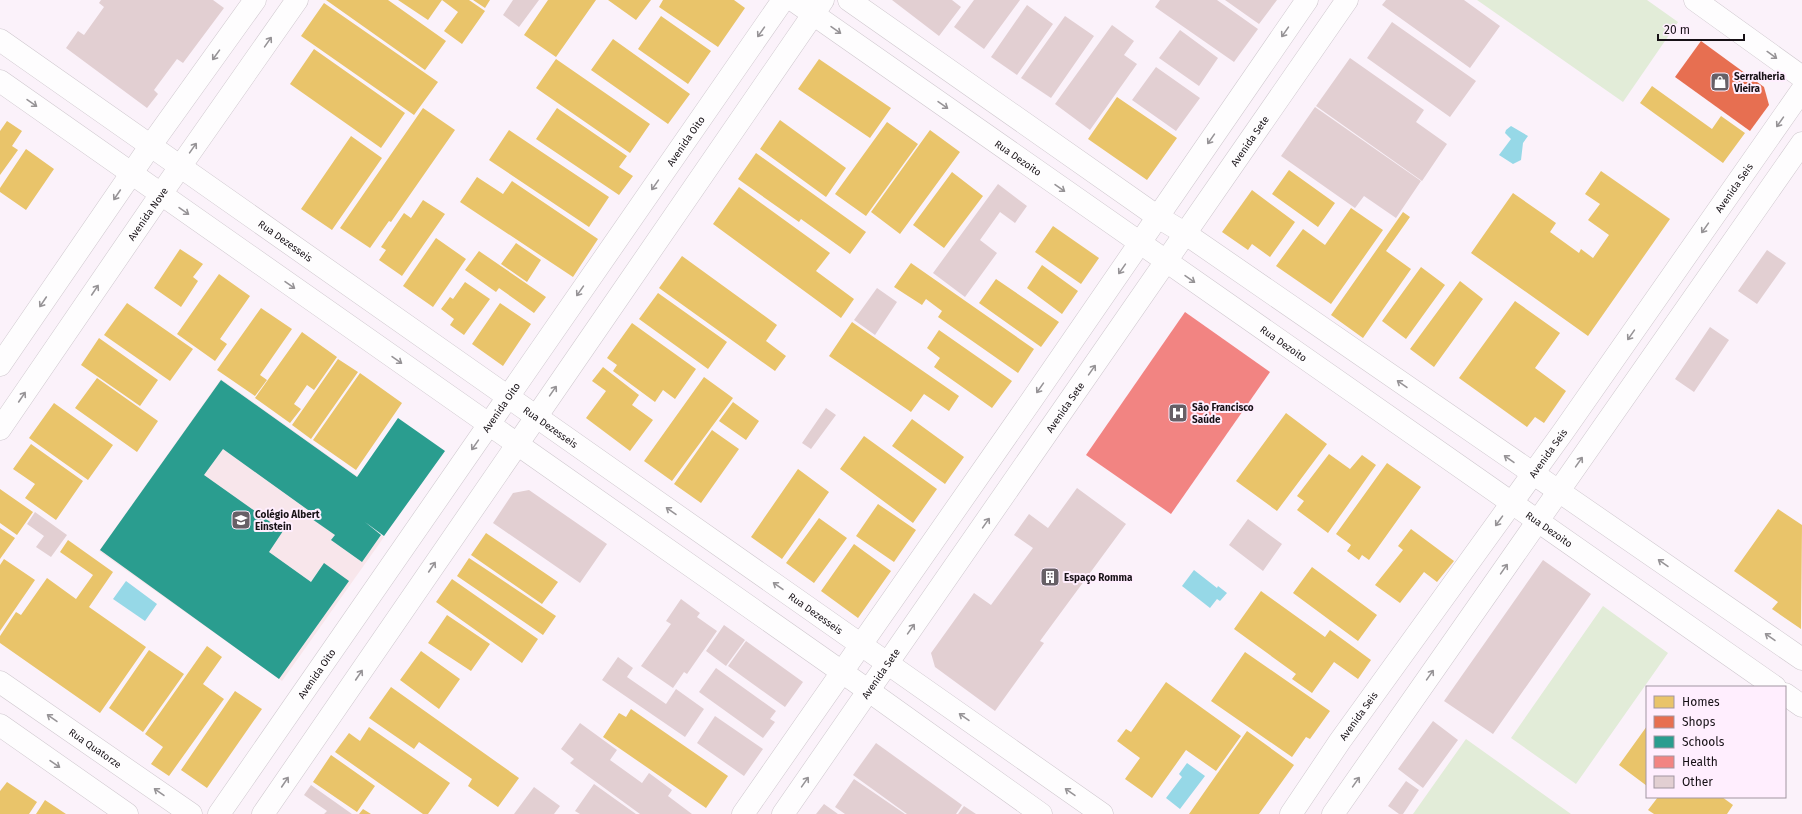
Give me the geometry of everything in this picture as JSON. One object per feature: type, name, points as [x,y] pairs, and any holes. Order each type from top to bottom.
[{"type":"street","points":[[0,365],[131,173],[255,0]]},
{"type":"street","name":"Avenida Nove","points":[[0,429],[161,194],[297,0]]},
{"type":"street","name":"Avenida Oito","points":[[219,814],[489,425],[507,396],[783,0]]},
{"type":"street","name":"Rua Dezoito","points":[[793,0],[818,7],[1140,244],[1513,502],[1774,686]]},
{"type":"street","points":[[849,0],[1158,217],[1186,234],[1532,475],[1802,659]]},
{"type":"street","points":[[743,814],[1140,244],[1307,0]]},
{"type":"street","name":"Avenida Sete","points":[[783,814],[1347,0]]},
{"type":"street","points":[[1695,0],[1802,77]]},
{"type":"street","points":[[263,814],[818,7]]},
{"type":"street","name":"Rua Dezesseis","points":[[0,40],[1102,814]]},
{"type":"street","points":[[0,81],[869,691],[1041,814]]},
{"type":"street","name":"Avenida Seis","points":[[1291,814],[1345,734],[1513,502],[1802,90]]},
{"type":"street","points":[[1334,814],[1802,143]]},
{"type":"street","name":"Rua Quatorze","points":[[0,682],[191,814]]},
{"type":"street","points":[[1786,695],[1802,706]]},
{"type":"street","points":[[0,725],[127,814]]},
{"type":"shaded area","name":"Colégio Albert Einstein","points":[[221,379],[357,476],[338,503],[384,537],[282,681],[99,551]]},
{"type":"green space","points":[[1477,0],[1647,0],[1678,22],[1623,102]]},
{"type":"green space","points":[[1603,606],[1668,653],[1576,784],[1511,738]]},
{"type":"green space","points":[[1466,739],[1571,814],[1413,814]]},
{"type":"water","points":[[1511,126],[1528,136],[1523,143],[1521,160],[1513,164],[1499,155],[1511,139],[1505,133]]},
{"type":"water","points":[[1194,570],[1217,588],[1218,586],[1227,593],[1220,601],[1217,599],[1210,608],[1182,586]]},
{"type":"water","points":[[126,581],[157,604],[145,621],[113,599]]},
{"type":"water","points":[[1187,763],[1205,776],[1180,809],[1166,798],[1182,777],[1179,774]]},
{"type":"building: Homes","points":[[326,0],[388,0],[446,41],[425,70]]},
{"type":"building: Homes","points":[[398,0],[442,0],[428,20]]},
{"type":"building: Homes","points":[[442,0],[469,0],[485,11],[462,44],[444,31],[458,12]]},
{"type":"building: Homes","points":[[473,0],[490,0],[485,8]]},
{"type":"building: Homes","points":[[548,0],[596,0],[556,57],[524,35]]},
{"type":"building: Homes","points":[[608,0],[651,0],[636,20]]},
{"type":"building: Homes","points":[[663,0],[734,0],[745,8],[718,47],[659,7]]},
{"type":"building: Homes","points":[[324,3],[438,82],[414,115],[301,36]]},
{"type":"building: Homes","points":[[661,16],[711,51],[688,84],[638,49]]},
{"type":"building: Homes","points":[[613,39],[690,94],[668,124],[591,70]]},
{"type":"building: Homes","points":[[314,49],[405,113],[381,148],[290,84]]},
{"type":"building: Homes","points":[[556,59],[650,124],[630,153],[536,88]]},
{"type":"building: Homes","points":[[819,59],[891,108],[870,138],[798,89]]},
{"type":"building: Homes","points":[[1652,86],[1712,129],[1721,116],[1745,133],[1723,163],[1640,103]]},
{"type":"building: Homes","points":[[1117,97],[1177,138],[1147,180],[1088,139]]},
{"type":"building: Homes","points":[[423,108],[455,130],[391,222],[389,221],[370,248],[340,228]]},
{"type":"building: Homes","points":[[557,108],[627,156],[619,167],[633,176],[619,195],[536,139]]},
{"type":"building: Homes","points":[[780,120],[846,168],[826,197],[760,149]]},
{"type":"building: Homes","points":[[7,121],[22,131],[12,146],[18,150],[0,175],[0,131]]},
{"type":"building: Homes","points":[[887,122],[918,144],[866,216],[835,194]]},
{"type":"building: Homes","points":[[509,130],[609,197],[589,227],[489,160]]},
{"type":"building: Homes","points":[[930,130],[960,152],[900,234],[871,212]]},
{"type":"building: Homes","points":[[351,136],[382,158],[332,230],[301,209]]},
{"type":"building: Homes","points":[[26,149],[54,169],[26,210],[0,192],[0,188]]},
{"type":"building: Homes","points":[[756,153],[866,232],[850,254],[801,219],[799,222],[738,179]]},
{"type":"building: Homes","points":[[1289,170],[1335,203],[1318,227],[1272,194]]},
{"type":"building: Homes","points":[[1601,171],[1670,219],[1588,336],[1471,253],[1513,193],[1556,223],[1550,232],[1579,253],[1581,249],[1593,258],[1609,235],[1588,220],[1600,204],[1585,194]]},
{"type":"building: Homes","points":[[952,172],[983,196],[944,248],[913,225]]},
{"type":"building: Homes","points":[[477,177],[503,194],[512,181],[598,239],[573,277],[460,202]]},
{"type":"building: Homes","points":[[739,187],[830,253],[816,271],[854,299],[841,318],[713,224]]},
{"type":"building: Homes","points":[[1252,190],[1295,222],[1270,257],[1252,244],[1248,250],[1222,232]]},
{"type":"building: Homes","points":[[423,200],[445,214],[402,276],[379,260],[386,250],[381,247],[404,213],[411,218]]},
{"type":"building: Homes","points":[[1351,208],[1383,230],[1331,304],[1276,266],[1303,229],[1325,245]]},
{"type":"building: Homes","points":[[1403,212],[1410,217],[1386,251],[1411,269],[1363,338],[1331,315]]},
{"type":"building: Homes","points":[[1053,226],[1099,258],[1081,284],[1035,252]]},
{"type":"building: Homes","points":[[436,238],[466,259],[433,307],[403,286]]},
{"type":"building: Homes","points":[[516,243],[541,260],[527,282],[501,264]]},
{"type":"building: Homes","points":[[180,249],[203,264],[193,277],[198,281],[181,307],[154,288]]},
{"type":"building: Homes","points":[[479,251],[546,297],[534,313],[499,288],[496,292],[465,270]]},
{"type":"building: Homes","points":[[682,256],[777,325],[766,341],[786,356],[775,371],[659,288]]},
{"type":"building: Homes","points":[[911,263],[1034,349],[1018,373],[938,317],[942,311],[926,299],[922,305],[894,287]]},
{"type":"building: Homes","points":[[1042,265],[1078,291],[1062,314],[1027,288]]},
{"type":"building: Homes","points":[[1421,267],[1445,285],[1406,339],[1382,321]]},
{"type":"building: Homes","points":[[219,274],[250,296],[220,339],[227,344],[215,361],[177,334]]},
{"type":"building: Homes","points":[[996,279],[1059,322],[1041,347],[979,303]]},
{"type":"building: Homes","points":[[1460,281],[1483,299],[1434,367],[1410,349]]},
{"type":"building: Homes","points":[[465,282],[490,299],[464,335],[450,325],[454,319],[441,309],[450,297],[453,299]]},
{"type":"building: Homes","points":[[658,293],[727,342],[708,369],[639,319]]},
{"type":"building: Homes","points":[[1515,301],[1560,333],[1535,368],[1566,391],[1544,423],[1535,417],[1527,427],[1459,378]]},
{"type":"building: Homes","points":[[127,303],[193,349],[170,381],[104,335]]},
{"type":"building: Homes","points":[[500,303],[531,324],[503,366],[472,344]]},
{"type":"building: Homes","points":[[261,308],[292,329],[260,375],[267,380],[255,396],[217,370]]},
{"type":"building: Homes","points":[[852,322],[959,396],[949,411],[924,394],[911,412],[829,356]]},
{"type":"building: Homes","points":[[632,323],[696,369],[675,399],[663,390],[655,402],[613,371],[617,365],[607,358]]},
{"type":"building: Homes","points":[[939,330],[1012,381],[992,408],[934,367],[940,358],[927,348]]},
{"type":"building: Homes","points":[[302,332],[337,357],[314,390],[307,385],[294,404],[301,409],[290,423],[255,398]]},
{"type":"building: Homes","points":[[99,338],[158,380],[140,406],[81,365]]},
{"type":"building: Homes","points":[[338,359],[358,372],[311,439],[292,425]]},
{"type":"building: Homes","points":[[603,367],[639,395],[632,405],[653,420],[630,451],[586,418],[606,391],[592,381]]},
{"type":"building: Homes","points":[[360,373],[402,403],[356,470],[313,440]]},
{"type":"building: Homes","points":[[704,377],[733,398],[672,481],[644,461]]},
{"type":"building: Homes","points":[[97,378],[158,421],[137,452],[75,408]]},
{"type":"building: Homes","points":[[733,402],[759,421],[746,440],[719,421]]},
{"type":"building: Homes","points":[[54,403],[113,445],[88,480],[29,438]]},
{"type":"building: Homes","points":[[1286,413],[1327,444],[1277,511],[1236,481]]},
{"type":"building: Homes","points":[[912,419],[964,457],[945,484],[892,446]]},
{"type":"building: Homes","points":[[712,430],[739,449],[701,503],[674,484]]},
{"type":"building: Homes","points":[[864,436],[937,489],[913,523],[840,469]]},
{"type":"building: Homes","points":[[31,444],[83,481],[56,520],[25,498],[35,484],[13,469]]},
{"type":"building: Homes","points":[[1329,454],[1350,469],[1362,455],[1376,465],[1328,533],[1297,510],[1304,501],[1297,496]]},
{"type":"building: Homes","points":[[1387,463],[1421,487],[1369,560],[1362,555],[1359,560],[1347,551],[1351,545],[1336,534]]},
{"type":"building: Homes","points":[[798,469],[829,492],[782,559],[751,537]]},
{"type":"building: Homes","points":[[0,489],[33,512],[17,535],[0,523]]},
{"type":"building: Homes","points":[[878,504],[916,530],[894,562],[856,536]]},
{"type":"building: Homes","points":[[1778,509],[1802,525],[1801,629],[1772,609],[1778,602],[1734,571]]},
{"type":"building: Homes","points":[[819,518],[847,538],[814,583],[786,563]]},
{"type":"building: Homes","points":[[0,528],[15,538],[0,559]]},
{"type":"building: Homes","points":[[1411,529],[1454,561],[1437,582],[1424,572],[1400,603],[1375,585],[1403,550],[1398,546]]},
{"type":"building: Homes","points":[[486,533],[558,582],[542,604],[471,555]]},
{"type":"building: Homes","points":[[68,540],[113,572],[89,607],[146,647],[100,713],[0,643],[0,636],[16,612],[21,615],[47,578],[76,599],[93,575],[60,552]]},
{"type":"building: Homes","points":[[854,544],[891,571],[858,618],[821,591]]},
{"type":"building: Homes","points":[[469,558],[556,616],[543,635],[457,576]]},
{"type":"building: Homes","points":[[4,559],[35,580],[0,631],[0,565]]},
{"type":"building: Homes","points":[[1312,567],[1377,615],[1358,641],[1293,593]]},
{"type":"building: Homes","points":[[452,579],[538,639],[522,663],[436,602]]},
{"type":"building: Homes","points":[[1261,591],[1325,637],[1330,630],[1371,660],[1358,679],[1334,662],[1312,693],[1292,679],[1296,674],[1234,629]]},
{"type":"building: Homes","points":[[447,615],[490,644],[471,671],[428,643]]},
{"type":"building: Homes","points":[[207,646],[222,657],[203,684],[224,699],[169,776],[151,764],[163,747],[145,734]]},
{"type":"building: Homes","points":[[149,650],[184,674],[143,732],[109,708]]},
{"type":"building: Homes","points":[[421,651],[460,679],[439,709],[400,680]]},
{"type":"building: Homes","points":[[1245,652],[1330,711],[1310,739],[1306,737],[1292,757],[1211,701]]},
{"type":"building: Homes","points":[[1166,682],[1241,736],[1216,771],[1186,750],[1152,798],[1125,779],[1140,758],[1117,741],[1126,729],[1131,732]]},
{"type":"building: Homes","points":[[391,687],[519,778],[498,807],[468,786],[472,779],[419,742],[414,749],[369,718]]},
{"type":"building: Homes","points":[[235,691],[262,709],[207,788],[181,770]]},
{"type":"building: Homes","points":[[631,709],[728,776],[706,808],[603,737],[619,713],[626,717]]},
{"type":"building: Homes","points":[[369,727],[450,783],[428,814],[423,814],[335,752],[349,733],[360,741]]},
{"type":"building: Homes","points":[[1646,727],[1646,785],[1619,765]]},
{"type":"building: Homes","points":[[1247,731],[1294,765],[1259,814],[1189,814]]},
{"type":"building: Homes","points":[[331,755],[375,786],[357,812],[313,782]]},
{"type":"building: Homes","points":[[7,782],[37,802],[29,814],[0,814],[0,791]]},
{"type":"building: Homes","points":[[1657,798],[1723,798],[1733,805],[1727,814],[1654,814],[1648,810]]},
{"type":"building: Homes","points":[[45,800],[66,814],[36,814]]},
{"type":"building: Homes","points":[[363,809],[371,814],[359,814]]},
{"type":"building: Shops","name":"Serralheria Vieira","points":[[1701,41],[1764,87],[1769,105],[1750,131],[1675,77]]},
{"type":"building: Schools","name":"Colégio Albert Einstein","points":[[221,380],[357,477],[398,418],[445,451],[384,536],[365,522],[381,535],[362,562],[331,540],[335,535],[312,519],[315,515],[223,449],[204,475],[283,531],[269,552],[311,582],[324,563],[349,581],[279,679],[100,550]]},
{"type":"building: Health","name":"São Francisco Saúde","points":[[1185,312],[1270,372],[1171,514],[1086,455]]},
{"type":"building: Other","points":[[101,0],[213,0],[224,8],[183,63],[177,59],[154,90],[158,94],[147,108],[66,48],[78,31],[84,35],[104,7],[99,3]]},
{"type":"building: Other","points":[[513,0],[539,0],[519,27],[503,15]]},
{"type":"building: Other","points":[[892,0],[952,0],[961,7],[939,36]]},
{"type":"building: Other","points":[[974,0],[1020,0],[984,49],[954,27]]},
{"type":"building: Other","points":[[1160,0],[1217,0],[1258,29],[1234,62],[1155,7]]},
{"type":"building: Other","points":[[1225,0],[1277,0],[1259,24]]},
{"type":"building: Other","points":[[1386,0],[1464,0],[1500,26],[1470,68],[1382,5]]},
{"type":"building: Other","points":[[1027,5],[1053,24],[1017,75],[991,57]]},
{"type":"building: Other","points":[[1065,16],[1094,36],[1051,98],[1021,78]]},
{"type":"building: Other","points":[[1392,22],[1476,81],[1450,117],[1367,58]]},
{"type":"building: Other","points":[[1112,25],[1134,41],[1124,55],[1137,64],[1090,130],[1055,104]]},
{"type":"building: Other","points":[[1180,30],[1218,58],[1199,86],[1159,58]]},
{"type":"building: Other","points":[[1350,58],[1424,110],[1416,122],[1447,144],[1422,181],[1316,106]]},
{"type":"building: Other","points":[[1156,67],[1200,98],[1176,131],[1132,100]]},
{"type":"building: Other","points":[[1315,107],[1421,181],[1396,218],[1364,196],[1355,208],[1281,156]]},
{"type":"building: Other","points":[[998,184],[1027,206],[1015,223],[1000,212],[980,240],[997,253],[965,297],[933,273]]},
{"type":"building: Other","points":[[1767,250],[1786,263],[1757,304],[1738,291]]},
{"type":"building: Other","points":[[877,288],[897,302],[875,335],[854,320]]},
{"type":"building: Other","points":[[1710,327],[1729,340],[1694,392],[1675,379]]},
{"type":"building: Other","points":[[826,408],[836,415],[811,449],[802,443]]},
{"type":"building: Other","points":[[1077,488],[1126,524],[1040,641],[1044,643],[995,711],[935,667],[931,653],[974,593],[991,605],[1033,548],[1014,535],[1029,514],[1048,528]]},
{"type":"building: Other","points":[[529,490],[607,544],[580,583],[493,523],[513,493]]},
{"type":"building: Other","points":[[35,512],[67,535],[51,557],[36,547],[44,536],[27,524]]},
{"type":"building: Other","points":[[1248,519],[1282,544],[1263,571],[1229,545]]},
{"type":"building: Other","points":[[1543,560],[1591,594],[1493,734],[1444,701]]},
{"type":"building: Other","points":[[681,599],[700,613],[697,617],[717,631],[687,674],[684,672],[673,688],[641,666],[671,624],[666,621]]},
{"type":"building: Other","points":[[724,625],[745,640],[726,666],[706,651]]},
{"type":"building: Other","points":[[746,641],[803,682],[785,707],[728,666]]},
{"type":"building: Other","points":[[618,657],[633,668],[627,677],[666,704],[676,689],[704,709],[685,737],[602,680]]},
{"type":"building: Other","points":[[716,668],[776,711],[770,719],[775,722],[763,738],[699,692]]},
{"type":"building: Other","points":[[715,716],[763,749],[744,776],[697,743]]},
{"type":"building: Other","points":[[1433,721],[1458,740],[1423,788],[1398,769]]},
{"type":"building: Other","points":[[580,723],[617,750],[610,760],[642,783],[649,773],[672,790],[668,796],[692,814],[640,814],[570,763],[574,759],[561,749]]},
{"type":"building: Other","points":[[876,743],[962,805],[956,814],[907,814],[853,775]]},
{"type":"building: Other","points":[[854,779],[905,814],[845,814],[835,807]]},
{"type":"building: Other","points":[[1406,781],[1419,790],[1403,814],[1399,814],[1388,806]]},
{"type":"building: Other","points":[[594,784],[636,814],[580,814],[575,811]]},
{"type":"building: Other","points":[[311,785],[352,814],[324,814],[327,811],[304,795]]},
{"type":"building: Other","points":[[534,787],[560,806],[554,814],[514,814]]},
{"type":"building: Other","points":[[824,804],[838,814],[816,814]]},
{"type":"building: Other","points":[[964,806],[976,814],[958,814]]},
{"type":"place","name":"Serralheria Vieira","points":[[1720,82]]},
{"type":"place","name":"São Francisco Saúde","points":[[1178,413]]},
{"type":"place","name":"Colégio Albert Einstein","points":[[241,520]]},
{"type":"place","name":"Espaço Romma","points":[[1050,577]]}]
